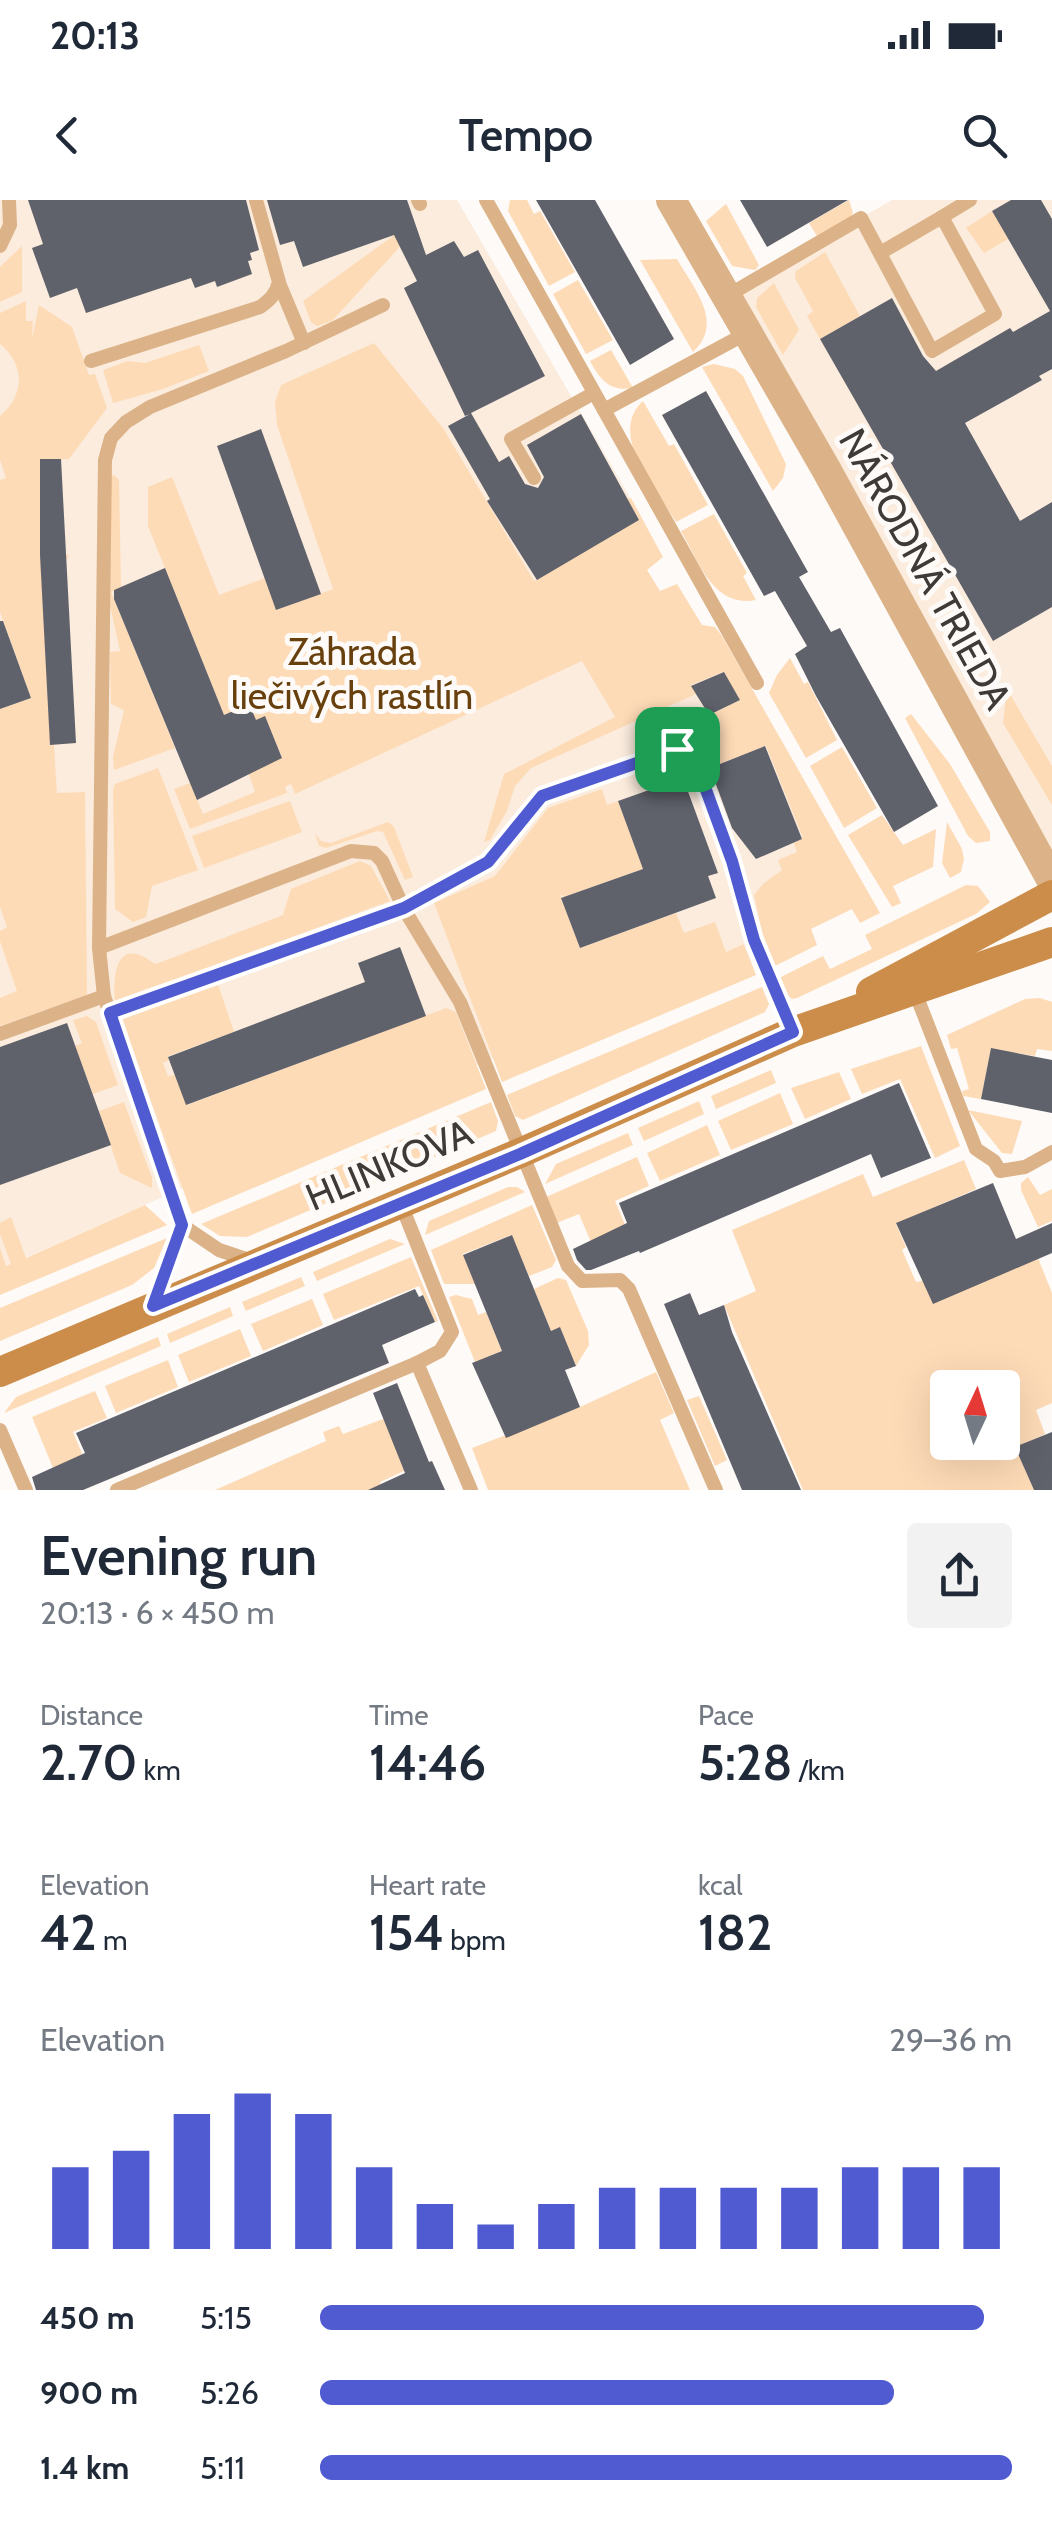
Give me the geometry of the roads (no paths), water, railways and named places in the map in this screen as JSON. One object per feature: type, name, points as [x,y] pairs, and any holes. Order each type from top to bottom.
[{"type":"main road","name":"HLINKOVA","points":[[0,1372],[520,1154],[800,1029],[1052,895]]},
{"type":"main road","name":"HLINKOVA","points":[[800,1029],[1052,942]]},
{"type":"street","name":"NÁRODNÁ TRIEDA","points":[[671,200],[826,469],[1052,881]]},
{"type":"lane","points":[[0,246],[10,225],[10,200]]},
{"type":"lane","points":[[256,200],[279,282],[304,343]]},
{"type":"lane","points":[[486,200],[757,683]]},
{"type":"lane","points":[[880,252],[970,200]]},
{"type":"lane","points":[[726,296],[861,218],[932,351],[995,314],[942,217]]},
{"type":"lane","points":[[91,361],[260,307],[276,292],[279,282]]},
{"type":"lane","points":[[257,1262],[220,1250],[182,1225],[104,996],[99,948],[102,484],[111,438],[126,422],[383,305]]},
{"type":"lane","points":[[604,410],[748,333]]},
{"type":"lane","points":[[534,478],[511,438],[594,393]]},
{"type":"lane","points":[[110,1013],[404,908],[488,862],[542,796],[677,749],[694,757],[732,861],[754,940],[800,1029]]},
{"type":"lane","points":[[99,948],[350,850],[374,853],[460,1002],[568,1266],[582,1281],[620,1280],[629,1289],[716,1490]]},
{"type":"lane","points":[[915,992],[976,1150],[1000,1170],[1025,1168],[1052,1152]]},
{"type":"lane","points":[[0,1034],[104,996]]},
{"type":"lane","points":[[117,1490],[440,1351],[452,1332],[401,1204]]},
{"type":"lane","points":[[153,1306],[182,1225]]},
{"type":"lane","points":[[417,1363],[471,1490]]},
{"type":"lane","points":[[0,1430],[26,1490]]},
{"type":"park label","name":"Záhrada liečivých rastlín","points":[[352,674]]}]
